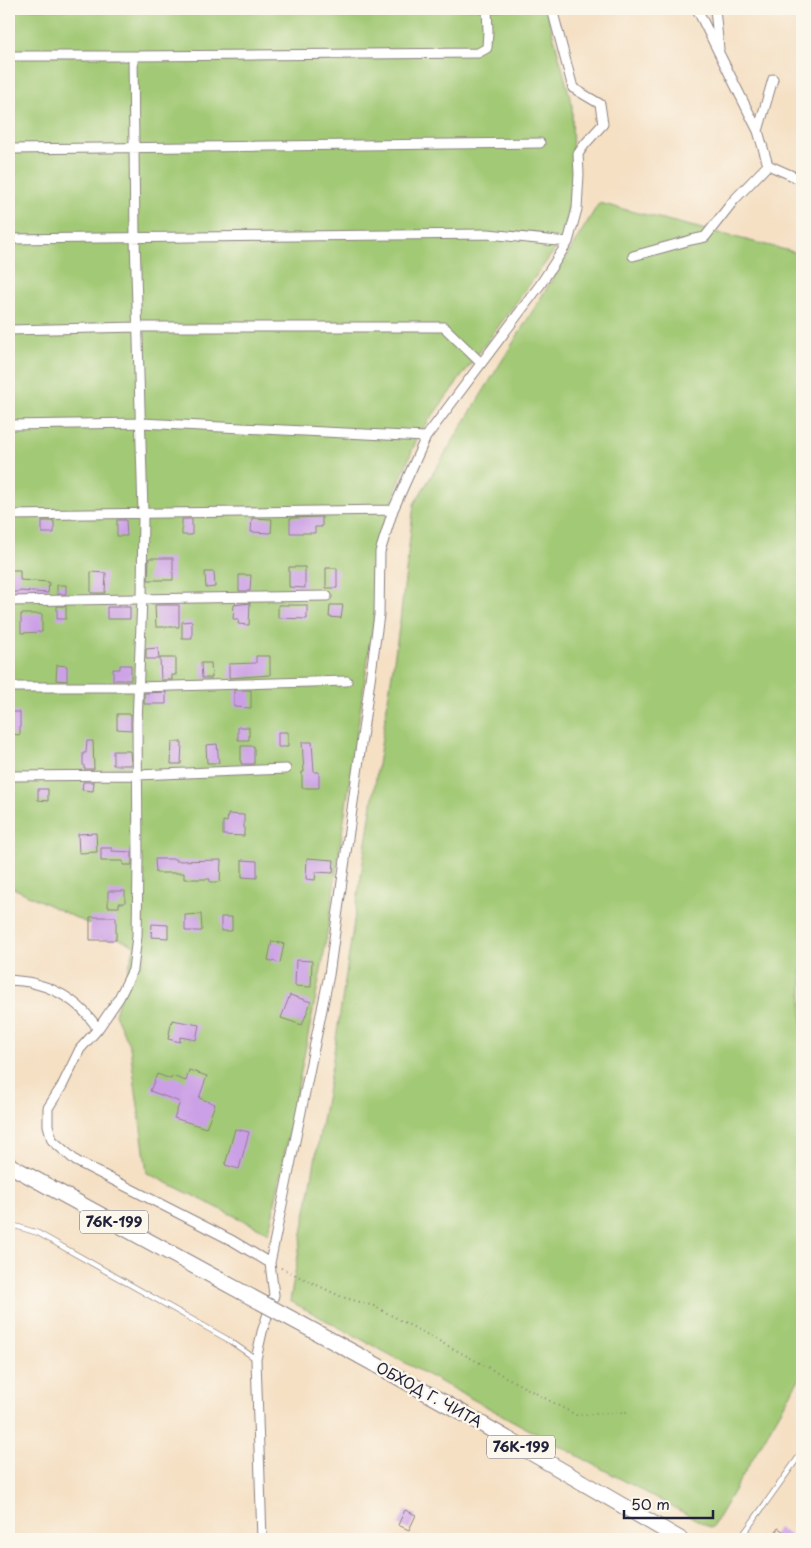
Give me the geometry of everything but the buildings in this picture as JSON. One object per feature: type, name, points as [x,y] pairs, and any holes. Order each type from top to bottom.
[{"type":"highway","name":"ОБХОД Г. ЧИТА","points":[[9,1165],[461,1412],[680,1539]]},
{"type":"street","points":[[9,56],[478,53],[487,48],[487,9]]},
{"type":"street","points":[[262,1539],[256,1359],[274,1294],[270,1263],[329,975],[379,615],[380,552],[393,510],[426,437],[540,285],[568,242],[577,209],[578,154],[603,124],[600,104],[573,88],[552,9]]},
{"type":"street","points":[[697,9],[758,131],[768,165],[802,180]]},
{"type":"street","points":[[715,9],[720,57]]},
{"type":"street","points":[[133,56],[135,237],[142,423],[143,512],[138,687],[138,936],[133,970],[120,998],[98,1030],[80,1048],[62,1086],[48,1108],[48,1125],[52,1140],[76,1161],[233,1241],[270,1263]]},
{"type":"street","points":[[758,131],[773,79]]},
{"type":"street","points":[[9,149],[540,143]]},
{"type":"street","points":[[634,256],[705,237],[734,200],[768,165]]},
{"type":"street","points":[[9,238],[488,234],[568,242]]},
{"type":"street","points":[[9,330],[444,328],[481,363]]},
{"type":"street","points":[[9,426],[142,423],[426,437]]},
{"type":"street","points":[[9,514],[393,510]]},
{"type":"street","points":[[9,601],[327,596]]},
{"type":"street","points":[[9,687],[138,687],[347,681]]},
{"type":"street","points":[[9,776],[137,775],[286,768]]},
{"type":"street","points":[[9,980],[36,983],[59,993],[81,1007],[98,1030]]},
{"type":"lane","points":[[9,1224],[38,1233],[227,1339],[256,1359]]},
{"type":"lane","points":[[740,1539],[800,1455],[802,1441]]},
{"type":"path","points":[[270,1263],[342,1297],[374,1306],[576,1415],[628,1412]]},
{"type":"green space","points":[[9,9],[546,9],[572,104],[573,178],[563,239],[419,434],[398,485],[376,553],[375,612],[323,960],[269,1233],[147,1173],[130,1047],[115,1014],[135,946],[9,886]]},
{"type":"green space","points":[[599,203],[802,254],[802,1374],[712,1528],[290,1301],[332,1065],[400,621],[414,504]]}]
